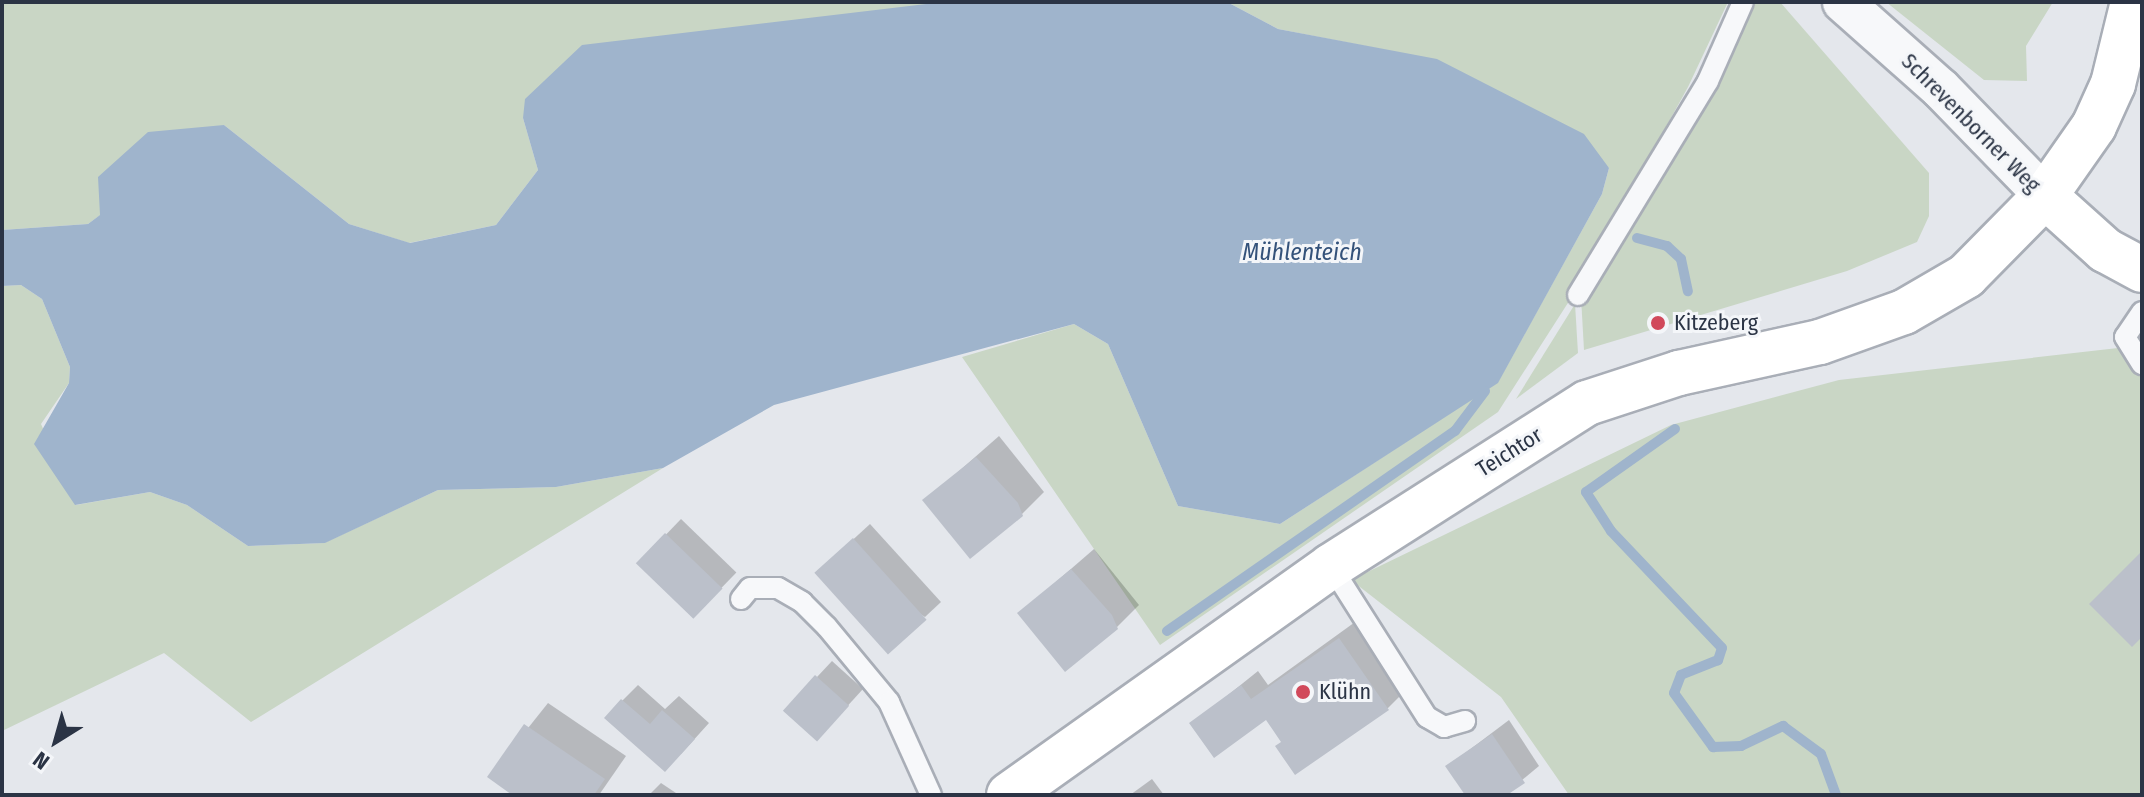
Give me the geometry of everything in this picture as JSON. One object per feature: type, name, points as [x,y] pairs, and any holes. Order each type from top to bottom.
[{"type":"street","name":"Schrevenborner Weg","points":[[1843,2],[1940,88],[2045,196],[2094,126],[2120,61],[2133,2]]},
{"type":"street","points":[[2045,196],[2105,250],[2142,270]]},
{"type":"street","name":"Teichtor","points":[[1009,795],[1331,566],[1587,403],[1679,373],[1820,342],[1904,312],[1966,276],[2045,196]]},
{"type":"lane","points":[[1578,295],[1708,81],[1743,2]]},
{"type":"lane","points":[[2142,312],[2125,337],[2142,364]]},
{"type":"lane","points":[[1331,566],[1427,717],[1444,727],[1465,721]]},
{"type":"lane","points":[[741,599],[750,588],[778,588],[802,602],[827,627],[889,702],[931,795]]},
{"type":"green space","points":[[2,2],[943,2],[523,118],[538,170],[496,225],[409,243],[349,224],[224,125],[88,224],[2,230]]},
{"type":"green space","points":[[1227,2],[1728,2],[1688,87],[1573,295],[1498,412],[1160,645],[962,357],[1074,324],[1108,344],[1178,506],[1280,524],[1498,382],[1602,194],[1609,168],[1437,60],[1278,29]]},
{"type":"green space","points":[[1749,2],[1780,2],[1929,173],[1929,216],[1917,242],[1847,271],[1584,350],[1581,297]]},
{"type":"green space","points":[[1886,2],[2053,2],[2026,46],[2027,81],[1984,80]]},
{"type":"green space","points":[[21,285],[42,299],[70,367],[69,383],[41,424],[76,505],[150,492],[187,505],[248,546],[324,543],[438,490],[556,487],[663,468],[251,722],[164,653],[2,731],[2,286]]},
{"type":"green space","points":[[1575,304],[1578,353],[1516,399]]},
{"type":"green space","points":[[2118,348],[2142,349],[2142,795],[1569,795],[1501,697],[1351,580],[1671,425],[1839,380]]},
{"type":"water","name":"Mühlenteich","points":[[943,2],[1227,2],[1278,29],[1437,59],[1584,134],[1609,168],[1602,194],[1498,383],[1280,524],[1178,506],[1108,344],[1074,324],[774,405],[663,468],[556,487],[438,490],[325,543],[248,546],[187,505],[150,492],[75,505],[34,444],[69,383],[70,367],[42,299],[21,285],[2,286],[2,230],[88,224],[100,215],[98,177],[148,132],[224,125],[349,224],[410,243],[496,225],[538,170],[523,118],[525,99],[582,45]]},
{"type":"building","points":[[976,457],[1018,503],[1023,516],[970,559],[922,500]]},
{"type":"building","points":[[665,533],[723,589],[693,619],[636,563]]},
{"type":"building","points":[[853,538],[927,620],[888,655],[814,573]]},
{"type":"building","points":[[2142,551],[2142,637],[2132,647],[2089,604]]},
{"type":"building","points":[[1071,569],[1112,615],[1118,629],[1065,672],[1017,613]]},
{"type":"building","points":[[1339,638],[1389,710],[1295,775],[1275,746],[1281,742],[1266,720],[1214,758],[1189,723],[1241,685],[1251,699]]},
{"type":"building","points":[[815,675],[849,706],[817,741],[783,711]]},
{"type":"building","points":[[621,699],[650,724],[662,710],[695,739],[665,772],[604,718]]},
{"type":"building","points":[[524,724],[605,779],[594,795],[512,795],[487,777]]},
{"type":"building","points":[[1492,734],[1525,783],[1507,795],[1465,795],[1445,766]]},
{"type":"waterway","points":[[1637,238],[1667,246],[1681,259],[1688,291]]},
{"type":"waterway","points":[[1167,631],[1455,431],[1485,391]]},
{"type":"waterway","points":[[1675,429],[1586,492],[1611,531],[1722,648],[1718,660],[1681,675],[1674,693],[1713,747],[1741,746],[1783,726],[1821,754],[1836,795]]},
{"type":"place","name":"Kitzeberg","points":[[1658,323]]},
{"type":"place","name":"Klühn","points":[[1303,692]]}]
